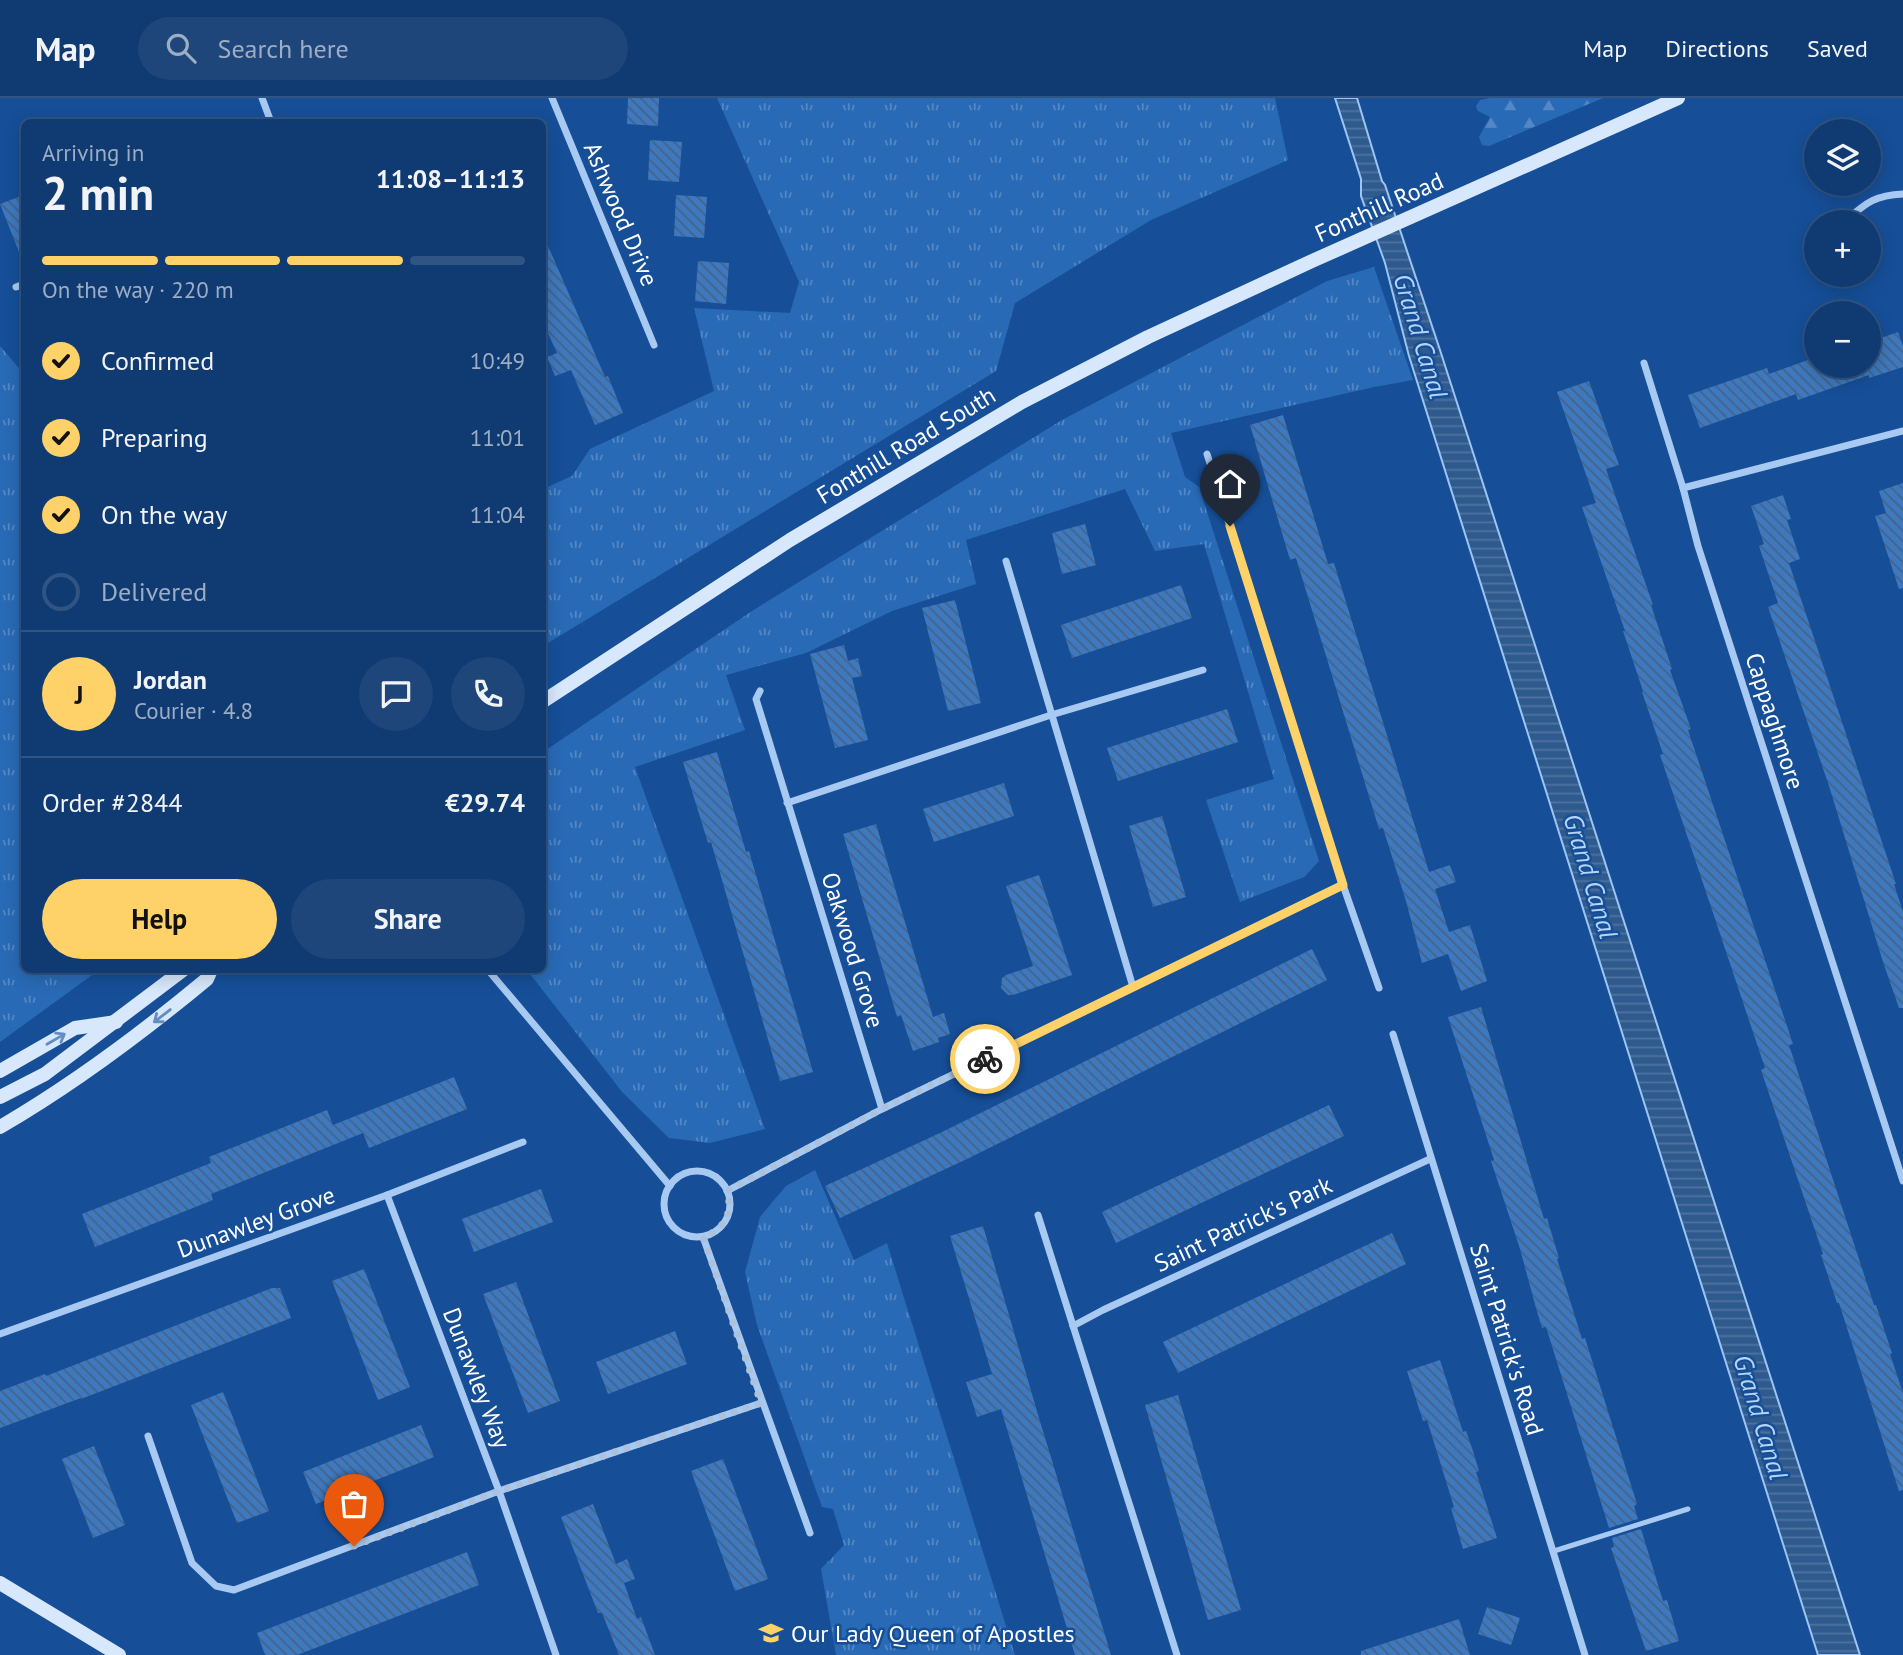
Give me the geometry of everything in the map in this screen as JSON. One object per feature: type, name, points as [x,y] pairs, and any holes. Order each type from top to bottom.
[{"type":"main road","name":"Fonthill Road","points":[[1312,261],[1678,98]]},
{"type":"main road","name":"Fonthill Road South","points":[[546,699],[790,540],[1022,402],[1149,337],[1312,261]]},
{"type":"main road","points":[[0,1097],[45,1074],[179,973]]},
{"type":"main road","points":[[0,1127],[47,1100],[162,1016],[208,979],[210,973]]},
{"type":"main road","points":[[0,1071],[75,1028],[117,1021]]},
{"type":"main road","points":[[0,1583],[119,1655]]},
{"type":"street","points":[[262,98],[270,119]]},
{"type":"street","name":"Ashwood Drive","points":[[552,98],[654,345]]},
{"type":"street","points":[[1858,210],[1882,195],[1903,194]]},
{"type":"street","points":[[16,288],[21,286]]},
{"type":"street","name":"Cappaghmore","points":[[1644,362],[1707,573],[1903,1181]]},
{"type":"street","points":[[1683,488],[1903,431]]},
{"type":"street","points":[[1207,454],[1378,988]]},
{"type":"street","points":[[1006,561],[1133,987]]},
{"type":"street","points":[[787,803],[1051,715],[1203,670]]},
{"type":"street","name":"Oakwood Grove","points":[[760,691],[756,699],[882,1109]]},
{"type":"street","points":[[727,1191],[882,1109],[1343,885]]},
{"type":"street","points":[[491,973],[670,1186]]},
{"type":"street","name":"Saint Patrick's Road","points":[[1393,1034],[1585,1655]]},
{"type":"street","name":"Dunawley Grove","points":[[0,1335],[387,1195],[523,1142]]},
{"type":"street","name":"Saint Patrick's Park","points":[[1073,1326],[1430,1159]]},
{"type":"street","points":[[695,1171],[715,1176],[727,1191],[730,1211],[726,1220],[712,1233],[703,1237],[692,1237],[673,1227],[664,1207],[670,1186],[677,1178],[695,1171]]},
{"type":"street","name":"Dunawley Way","points":[[387,1195],[499,1491],[556,1655]]},
{"type":"street","points":[[1038,1215],[1177,1655]]},
{"type":"street","points":[[703,1237],[810,1533]]},
{"type":"street","points":[[148,1436],[192,1563],[216,1586],[234,1590],[499,1491],[761,1403]]},
{"type":"lane","points":[[1554,1551],[1688,1509]]},
{"type":"green space","points":[[717,98],[1275,98],[1288,160],[1151,220],[1015,303],[996,371],[546,644],[546,488],[572,476],[590,449],[714,391],[694,308],[790,313],[799,282]]},
{"type":"green space","points":[[1603,98],[1489,146],[1482,145],[1479,137],[1490,117],[1478,111],[1476,106],[1480,100]]},
{"type":"green space","points":[[1374,267],[1413,380],[1171,433],[1185,477],[1199,487],[1319,861],[1304,877],[1240,902],[1206,800],[1274,779],[1204,544],[1155,551],[1125,489],[966,540],[976,584],[892,611],[806,653],[726,675],[745,730],[635,767],[765,1129],[710,1143],[669,1138],[623,1093],[529,973],[546,973],[546,750],[752,611],[1062,420],[1327,281]]},
{"type":"green space","points":[[0,346],[21,370],[21,973],[95,973],[0,1042]]},
{"type":"green space","points":[[815,1170],[854,1260],[887,1243],[1015,1655],[836,1655],[821,1569],[844,1545],[833,1509],[822,1507],[757,1325],[745,1272],[760,1217],[786,1186]]},
{"type":"water","name":"Grand Canal","points":[[1335,98],[1357,98],[1860,1655],[1818,1655],[1409,356],[1385,263],[1361,196],[1361,179]]},
{"type":"building","points":[[628,98],[659,98],[658,126],[627,124]]},
{"type":"building","points":[[650,140],[682,142],[679,182],[648,180]]},
{"type":"building","points":[[676,195],[707,197],[704,238],[674,236]]},
{"type":"building","points":[[21,196],[21,257],[0,204]]},
{"type":"building","points":[[546,241],[623,413],[595,425],[571,370],[555,376],[547,357],[557,353],[546,329]]},
{"type":"building","points":[[698,261],[729,263],[726,304],[695,301]]},
{"type":"building","points":[[1898,332],[1903,346],[1903,367],[1881,374],[1881,338]]},
{"type":"building","points":[[1804,361],[1804,378],[1860,378],[1798,400],[1796,394],[1700,428],[1688,395],[1767,368],[1769,374]]},
{"type":"building","points":[[1589,381],[1619,465],[1606,469],[1653,605],[1672,669],[1670,670],[1691,729],[1688,730],[1793,1044],[1789,1045],[1892,1353],[1890,1354],[1903,1393],[1903,1490],[1899,1491],[1821,1255],[1823,1254],[1761,1070],[1765,1068],[1660,755],[1663,754],[1625,631],[1582,507],[1596,503],[1557,392]]},
{"type":"building","points":[[1283,415],[1328,564],[1334,563],[1429,872],[1450,865],[1456,882],[1435,889],[1449,932],[1470,925],[1487,981],[1461,991],[1448,954],[1422,963],[1406,901],[1383,828],[1379,829],[1296,558],[1290,560],[1250,425]]},
{"type":"building","points":[[1903,483],[1903,588],[1899,589],[1875,516],[1886,513],[1879,491]]},
{"type":"building","points":[[1783,495],[1791,519],[1787,520],[1800,559],[1789,563],[1903,912],[1903,1008],[1899,1008],[1883,962],[1829,786],[1768,607],[1778,603],[1759,546],[1764,544],[1751,506]]},
{"type":"building","points":[[1085,524],[1096,565],[1062,574],[1052,533]]},
{"type":"building","points":[[1181,585],[1192,618],[1072,658],[1061,625]]},
{"type":"building","points":[[955,600],[981,703],[948,711],[922,608]]},
{"type":"building","points":[[844,645],[848,661],[858,658],[862,676],[852,678],[868,740],[835,748],[810,654]]},
{"type":"building","points":[[1227,709],[1238,742],[1118,781],[1107,748]]},
{"type":"building","points":[[717,752],[746,852],[749,851],[813,1072],[780,1081],[711,842],[708,843],[683,762]]},
{"type":"building","points":[[1004,783],[1014,816],[934,842],[923,809]]},
{"type":"building","points":[[1162,816],[1186,897],[1153,907],[1129,826]]},
{"type":"building","points":[[876,824],[933,1017],[944,1013],[950,1034],[938,1038],[939,1042],[913,1051],[901,1015],[897,1017],[843,834]]},
{"type":"building","points":[[1039,875],[1072,975],[1008,995],[1001,988],[1002,978],[1033,966],[1006,886]]},
{"type":"building","points":[[1312,949],[1327,980],[967,1159],[840,1218],[825,1186],[940,1133]]},
{"type":"building","points":[[1481,1007],[1544,1219],[1547,1218],[1582,1339],[1585,1338],[1637,1504],[1634,1506],[1638,1519],[1609,1528],[1546,1327],[1542,1328],[1491,1161],[1494,1160],[1448,1017]]},
{"type":"building","points":[[454,1077],[467,1109],[369,1148],[363,1133],[211,1194],[213,1200],[95,1247],[82,1214],[211,1163],[209,1157],[327,1110],[333,1125]]},
{"type":"building","points":[[1329,1105],[1344,1136],[1116,1243],[1102,1212]]},
{"type":"building","points":[[541,1189],[553,1222],[474,1252],[462,1219]]},
{"type":"building","points":[[983,1226],[1111,1655],[1075,1655],[1001,1409],[977,1417],[966,1382],[992,1374],[950,1236]]},
{"type":"building","points":[[1392,1233],[1406,1264],[1178,1373],[1163,1342]]},
{"type":"building","points":[[364,1269],[410,1387],[378,1400],[332,1281]]},
{"type":"building","points":[[516,1282],[560,1401],[528,1413],[483,1294]]},
{"type":"building","points":[[272,1288],[280,1288],[291,1318],[0,1428],[0,1391],[45,1374],[46,1376]]},
{"type":"building","points":[[675,1331],[687,1364],[608,1394],[596,1362]]},
{"type":"building","points":[[1440,1360],[1463,1432],[1466,1431],[1473,1451],[1479,1471],[1476,1472],[1497,1538],[1463,1549],[1451,1508],[1454,1507],[1427,1420],[1423,1421],[1407,1371]]},
{"type":"building","points":[[223,1392],[269,1511],[237,1523],[191,1405]]},
{"type":"building","points":[[1178,1395],[1241,1610],[1208,1620],[1145,1405]]},
{"type":"building","points":[[421,1425],[434,1457],[316,1504],[303,1472]]},
{"type":"building","points":[[94,1446],[125,1525],[93,1538],[62,1459]]},
{"type":"building","points":[[723,1459],[768,1579],[735,1591],[691,1471]]},
{"type":"building","points":[[593,1504],[616,1564],[627,1559],[635,1579],[624,1583],[637,1619],[641,1617],[655,1655],[619,1655],[602,1613],[598,1613],[561,1517]]},
{"type":"building","points":[[1641,1529],[1663,1601],[1667,1600],[1679,1641],[1646,1651],[1611,1548],[1614,1547],[1612,1538]]},
{"type":"building","points":[[467,1552],[479,1585],[297,1655],[265,1655],[257,1633]]},
{"type":"building","points":[[1487,1607],[1520,1618],[1511,1645],[1478,1634]]},
{"type":"building","points":[[1459,1619],[1470,1655],[1361,1655],[1361,1651]]},
{"type":"way so far","points":[[354,1546],[499,1491],[761,1403],[703,1237],[720,1228],[726,1220],[730,1211],[727,1191],[882,1109],[985,1059]]},
{"type":"place","name":"Our Lady Queen of Apostles","points":[[771,1633]]},
{"type":"route","points":[[985,1059],[1343,885],[1230,526]]}]
